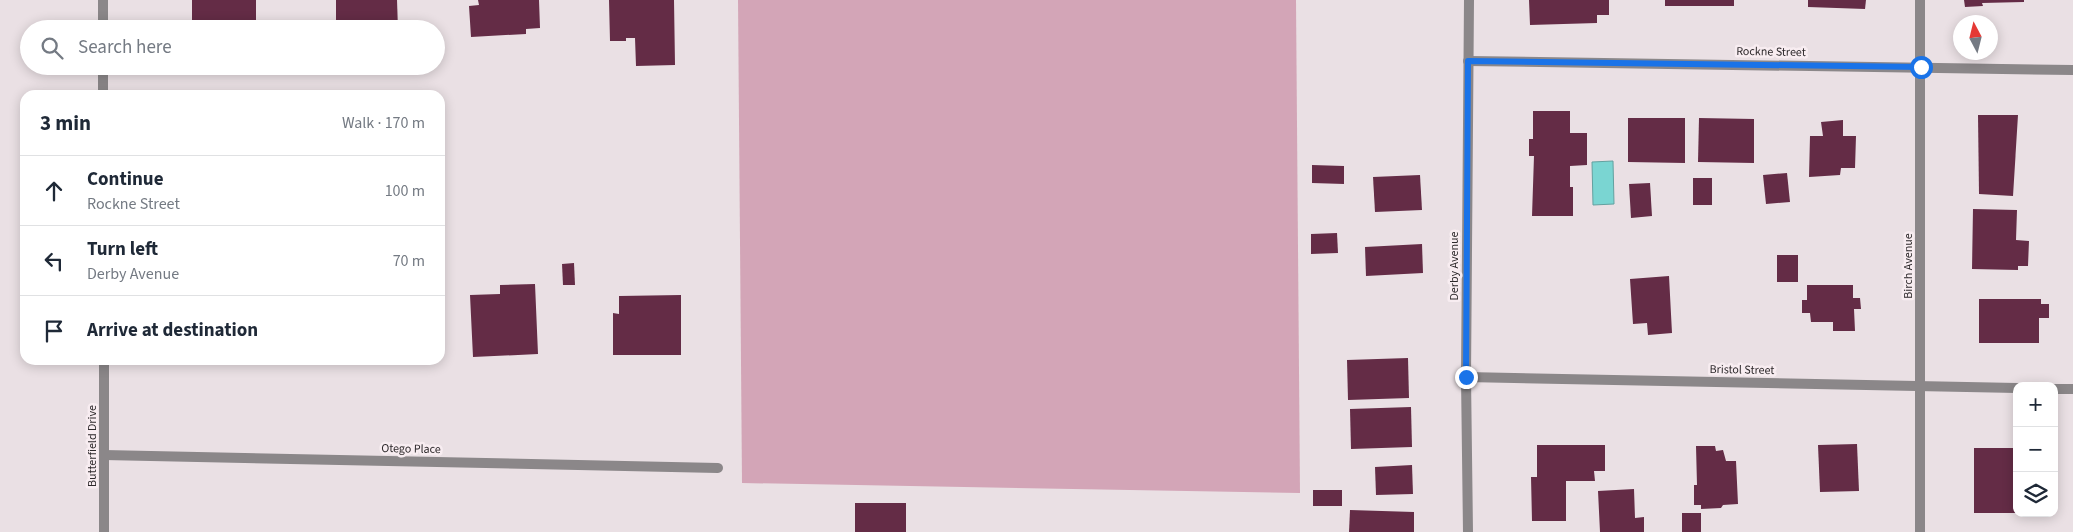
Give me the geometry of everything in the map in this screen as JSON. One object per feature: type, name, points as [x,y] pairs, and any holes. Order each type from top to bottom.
[{"type":"street","points":[[103,0],[103,20]]},
{"type":"street","name":"Derby Avenue","points":[[1468,532],[1466,377],[1469,0]]},
{"type":"street","name":"Birch Avenue","points":[[1920,0],[1920,532]]},
{"type":"street","name":"Rockne Street","points":[[1468,61],[2073,70]]},
{"type":"street","points":[[103,75],[103,90]]},
{"type":"street","name":"Butterfield Drive","points":[[104,365],[104,532]]},
{"type":"street","name":"Bristol Street","points":[[1466,377],[2013,388]]},
{"type":"street","points":[[2058,389],[2073,389]]},
{"type":"street","name":"Otego Place","points":[[104,456],[718,468]]},
{"type":"shaded area","points":[[738,0],[1296,0],[1300,493],[742,483]]},
{"type":"water","points":[[1613,161],[1614,204],[1593,205],[1592,162]]},
{"type":"building","points":[[192,0],[256,0],[256,20],[192,20]]},
{"type":"building","points":[[336,0],[397,0],[398,20],[336,20]]},
{"type":"building","points":[[478,0],[539,0],[540,28],[526,29],[526,34],[471,37],[469,6],[479,5]]},
{"type":"building","points":[[609,0],[674,0],[675,65],[636,66],[635,38],[626,38],[626,41],[610,41]]},
{"type":"building","points":[[1529,0],[1609,0],[1609,15],[1597,15],[1597,23],[1530,25]]},
{"type":"building","points":[[1665,0],[1734,0],[1734,6],[1665,6]]},
{"type":"building","points":[[1808,0],[1866,0],[1865,9],[1808,7]]},
{"type":"building","points":[[1964,0],[2024,0],[2024,2],[1982,3],[1983,6],[1965,7]]},
{"type":"building","points":[[1533,111],[1570,111],[1570,133],[1587,133],[1587,165],[1570,166],[1570,187],[1573,187],[1573,216],[1532,216],[1534,156],[1529,156],[1529,139],[1533,139]]},
{"type":"building","points":[[1978,115],[2018,115],[2013,196],[1979,194]]},
{"type":"building","points":[[1628,118],[1685,118],[1685,163],[1628,162]]},
{"type":"building","points":[[1699,118],[1754,119],[1754,163],[1698,162]]},
{"type":"building","points":[[1843,120],[1843,136],[1856,136],[1855,168],[1841,168],[1840,175],[1809,177],[1810,136],[1823,136],[1821,122]]},
{"type":"building","points":[[1312,165],[1344,166],[1344,184],[1312,183]]},
{"type":"building","points":[[1787,173],[1790,202],[1766,204],[1763,175]]},
{"type":"building","points":[[1420,175],[1422,210],[1375,212],[1373,177]]},
{"type":"building","points":[[1693,178],[1712,178],[1712,205],[1693,205]]},
{"type":"building","points":[[1650,183],[1652,216],[1631,218],[1629,184]]},
{"type":"building","points":[[1973,209],[2017,210],[2016,240],[2029,241],[2028,266],[2018,266],[2018,270],[1972,269]]},
{"type":"building","points":[[1337,233],[1338,253],[1311,254],[1311,234]]},
{"type":"building","points":[[1422,244],[1423,273],[1366,276],[1365,247]]},
{"type":"building","points":[[1777,255],[1798,255],[1798,282],[1777,282]]},
{"type":"building","points":[[574,263],[575,285],[563,285],[562,264]]},
{"type":"building","points":[[1669,276],[1672,333],[1648,335],[1647,323],[1633,324],[1630,279]]},
{"type":"building","points":[[535,284],[538,354],[473,357],[470,295],[500,294],[500,285]]},
{"type":"building","points":[[1807,285],[1853,285],[1853,298],[1860,298],[1861,309],[1854,309],[1855,331],[1833,331],[1833,322],[1811,322],[1810,313],[1802,313],[1802,300],[1807,300]]},
{"type":"building","points":[[681,295],[681,355],[613,355],[613,313],[619,314],[619,296]]},
{"type":"building","points":[[1979,299],[2041,299],[2041,304],[2049,304],[2049,318],[2039,318],[2039,343],[1979,343]]},
{"type":"building","points":[[1408,358],[1409,398],[1348,400],[1347,360]]},
{"type":"building","points":[[1411,407],[1412,447],[1351,449],[1350,409]]},
{"type":"building","points":[[1857,444],[1859,491],[1820,492],[1818,445]]},
{"type":"building","points":[[1537,445],[1605,445],[1605,471],[1594,471],[1595,481],[1566,481],[1566,521],[1532,521],[1531,477],[1537,477]]},
{"type":"building","points":[[1696,446],[1715,446],[1716,451],[1723,450],[1726,461],[1736,461],[1738,504],[1723,505],[1721,508],[1701,509],[1701,505],[1694,505],[1694,485],[1697,485]]},
{"type":"building","points":[[1974,448],[2013,448],[2013,513],[1974,513]]},
{"type":"building","points":[[1412,465],[1413,494],[1376,495],[1375,467]]},
{"type":"building","points":[[1634,489],[1635,518],[1644,517],[1644,532],[1600,532],[1598,491]]},
{"type":"building","points":[[1313,490],[1342,490],[1342,506],[1313,506]]},
{"type":"building","points":[[855,503],[906,503],[906,532],[855,532]]},
{"type":"building","points":[[1350,510],[1414,512],[1414,532],[1349,532]]},
{"type":"building","points":[[1682,513],[1701,513],[1701,532],[1682,532]]},
{"type":"route","points":[[1466,377],[1468,61],[1921,67]]}]
